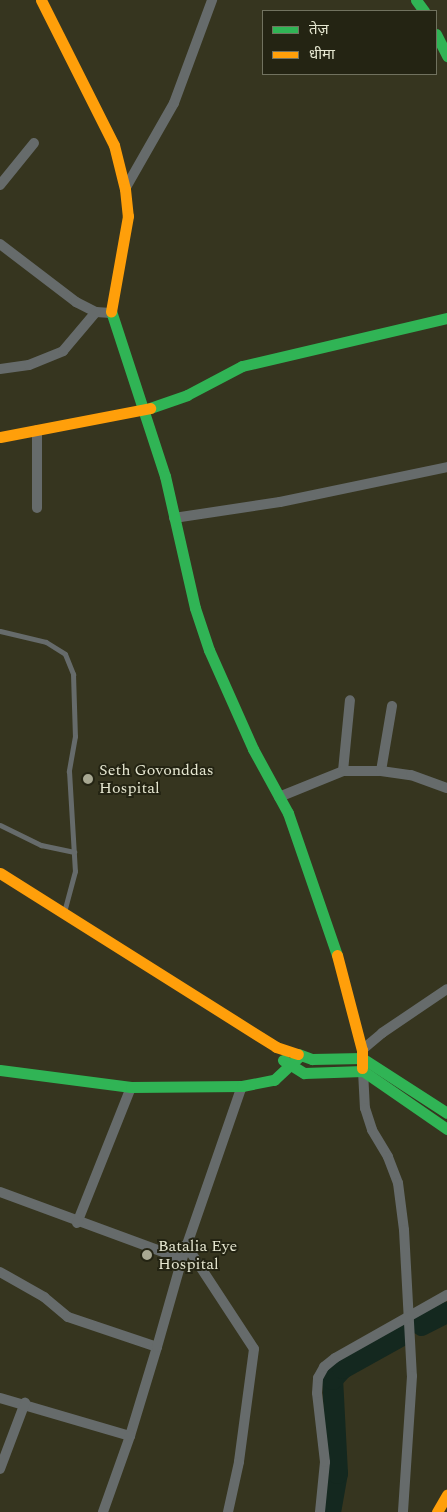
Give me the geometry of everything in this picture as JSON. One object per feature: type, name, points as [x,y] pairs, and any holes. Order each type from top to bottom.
[{"type":"street","points":[[41,0],[114,145],[126,189],[128,216],[111,314],[165,476],[208,650],[253,750],[279,797],[307,862],[362,1054],[365,1108],[372,1130],[388,1157],[398,1183],[410,1314],[412,1376],[403,1512]]},
{"type":"street","points":[[126,189],[174,103],[212,0]]},
{"type":"street","points":[[437,36],[447,56]]},
{"type":"street","points":[[0,185],[34,143]]},
{"type":"street","points":[[0,244],[76,302],[96,312],[111,314]]},
{"type":"street","points":[[0,369],[29,365],[63,351],[96,312]]},
{"type":"street","points":[[0,436],[142,411],[187,395],[242,366],[447,318]]},
{"type":"street","points":[[37,430],[37,508]]},
{"type":"street","points":[[174,518],[280,502],[447,467]]},
{"type":"street","points":[[343,771],[350,700]]},
{"type":"street","points":[[381,771],[392,706]]},
{"type":"street","points":[[279,797],[343,771],[381,771],[411,775],[447,788]]},
{"type":"street","points":[[0,873],[276,1047],[299,1057],[362,1054],[447,1113]]},
{"type":"street","points":[[362,1054],[382,1032],[447,989]]},
{"type":"street","points":[[276,1047],[290,1067],[318,1074],[362,1071],[447,1129]]},
{"type":"street","points":[[0,1082],[3,1070],[131,1087],[242,1086],[274,1080],[299,1057]]},
{"type":"street","points":[[104,1512],[130,1436],[186,1245],[242,1086]]},
{"type":"street","points":[[77,1223],[131,1087]]},
{"type":"street","points":[[0,1192],[77,1223],[182,1259]]},
{"type":"street","points":[[186,1245],[254,1349],[239,1462],[228,1512]]},
{"type":"street","points":[[0,1272],[44,1297],[68,1317],[157,1347]]},
{"type":"street","points":[[320,1512],[324,1462],[318,1378],[335,1358],[410,1314],[447,1295]]},
{"type":"street","points":[[0,1398],[25,1403],[130,1436]]},
{"type":"street","points":[[0,1469],[25,1403]]},
{"type":"street","points":[[436,1512],[447,1495]]},
{"type":"lane","points":[[0,631],[46,642],[65,654],[73,674],[75,736],[69,771],[75,871],[64,914]]},
{"type":"lane","points":[[0,825],[41,845],[74,852]]},
{"type":"waterway","points":[[421,1325],[447,1312]]},
{"type":"waterway","points":[[330,1512],[337,1473],[332,1379],[342,1368],[403,1334]]},
{"type":"traffic: fast","points":[[416,0],[423,10]]},
{"type":"traffic: fast","points":[[437,36],[447,56]]},
{"type":"traffic: fast","points":[[111,311],[165,476],[195,608],[209,650],[253,749],[288,813],[337,955]]},
{"type":"traffic: fast","points":[[150,408],[187,395],[242,366],[447,318]]},
{"type":"traffic: fast","points":[[298,1054],[312,1059],[362,1058],[447,1113]]},
{"type":"traffic: fast","points":[[0,1070],[131,1087],[242,1086],[274,1080],[299,1057]]},
{"type":"traffic: fast","points":[[283,1060],[304,1073],[363,1071],[447,1129]]},
{"type":"traffic: slow","points":[[41,0],[114,145],[125,189],[128,216],[111,311]]},
{"type":"traffic: slow","points":[[0,437],[150,408]]},
{"type":"traffic: slow","points":[[0,873],[276,1047],[298,1054]]},
{"type":"traffic: slow","points":[[337,955],[362,1050],[362,1068]]},
{"type":"traffic: slow","points":[[437,1512],[447,1495]]},
{"type":"place","name":"Seth Govonddas Hospital","points":[[88,779]]},
{"type":"place","name":"Batalia Eye Hospital","points":[[147,1255]]}]
